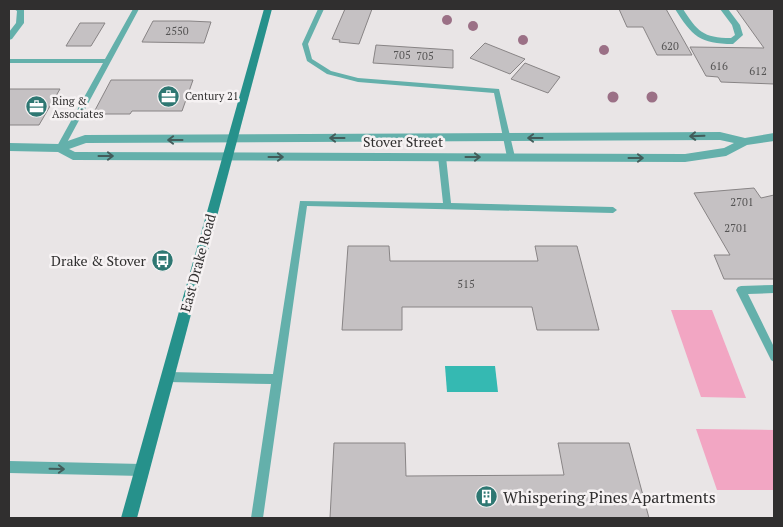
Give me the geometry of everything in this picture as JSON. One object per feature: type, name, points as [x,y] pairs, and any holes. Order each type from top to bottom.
[{"type":"main road","name":"East Drake Road","points":[[129,518],[268,9]]},
{"type":"street","points":[[9,37],[20,23],[21,10],[18,9]]},
{"type":"street","points":[[679,9],[694,33],[706,39],[733,42],[739,35],[736,24],[724,9]]},
{"type":"street","name":"Stover Street","points":[[9,147],[60,148],[85,139],[720,136],[745,142]]},
{"type":"street","name":"Stover Street","points":[[60,148],[73,156],[685,158],[726,152],[745,142],[773,138]]},
{"type":"lane","points":[[60,148],[136,9]]},
{"type":"lane","points":[[321,9],[305,44],[309,60],[329,73],[358,80],[497,91],[511,157]]},
{"type":"lane","points":[[9,61],[108,61]]},
{"type":"lane","points":[[442,157],[447,206]]},
{"type":"lane","points":[[257,518],[303,203],[613,210]]},
{"type":"lane","points":[[774,289],[742,290],[774,357]]},
{"type":"lane","points":[[167,377],[278,379]]},
{"type":"lane","points":[[9,467],[142,470]]},
{"type":"shaded area","points":[[671,310],[712,310],[746,398],[701,397]]},
{"type":"shaded area","points":[[696,429],[774,430],[774,490],[717,490]]},
{"type":"water","points":[[445,366],[495,366],[498,392],[447,392]]},
{"type":"building","points":[[345,9],[372,9],[359,44],[339,42],[340,40],[332,39]]},
{"type":"building","points":[[619,9],[666,9],[692,55],[657,55],[643,27],[627,27]]},
{"type":"building","points":[[736,9],[774,9],[774,84],[721,82],[718,77],[706,76],[690,47],[764,48]]},
{"type":"building","points":[[153,21],[211,22],[204,43],[142,42]]},
{"type":"building","points":[[80,23],[105,23],[91,46],[66,46]]},
{"type":"building","points":[[485,43],[525,59],[510,74],[470,58]]},
{"type":"building","points":[[376,45],[453,50],[453,68],[373,63]]},
{"type":"building","points":[[525,63],[560,77],[548,93],[511,79]]},
{"type":"building","points":[[111,80],[193,80],[182,111],[132,111],[130,114],[93,114]]},
{"type":"building","name":"Ring & Associates","points":[[9,89],[60,89],[39,125],[9,125]]},
{"type":"building","points":[[754,188],[761,198],[774,195],[774,279],[724,279],[714,255],[730,255],[694,193]]},
{"type":"building","points":[[348,246],[389,246],[390,261],[538,261],[535,246],[577,246],[599,330],[537,330],[532,307],[402,307],[402,330],[342,330]]},
{"type":"building","name":"Whispering Pines Apartments","points":[[334,443],[405,443],[406,476],[564,475],[558,443],[629,443],[649,518],[330,518]]},
{"type":"place","name":"Century 21","points":[[169,96]]},
{"type":"place","name":"Ring & Associates","points":[[36,107]]},
{"type":"place","name":"Drake & Stover","points":[[162,261]]},
{"type":"place","name":"Whispering Pines Apartments","points":[[487,497]]}]
